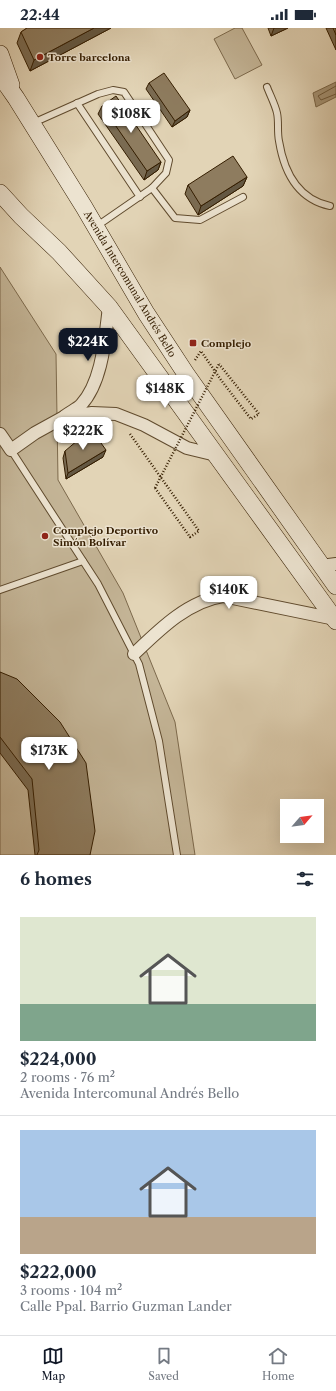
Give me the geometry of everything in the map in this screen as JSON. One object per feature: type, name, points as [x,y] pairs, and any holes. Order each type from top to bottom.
[{"type":"main road","points":[[0,54],[16,98]]},
{"type":"main road","name":"Avenida Intercomunal Andrés Bello","points":[[0,76],[16,98],[146,313],[186,374],[329,565],[336,586]]},
{"type":"main road","points":[[0,192],[21,216],[58,252],[109,307],[335,620]]},
{"type":"street","points":[[0,434],[12,450],[35,433],[64,417],[81,405],[93,387],[104,350],[109,307]]},
{"type":"street","points":[[64,417],[92,413],[116,414],[144,425],[187,448],[216,455]]},
{"type":"street","points":[[134,654],[160,629],[208,598],[223,596],[335,620]]},
{"type":"lane","points":[[267,87],[277,113],[278,140],[283,159],[297,189],[316,203],[330,206]]},
{"type":"lane","points":[[32,124],[98,94],[113,90],[124,92],[170,160],[166,173],[152,188],[95,227]]},
{"type":"lane","points":[[77,103],[140,196]]},
{"type":"lane","points":[[152,188],[175,218],[186,220],[200,220],[243,197]]},
{"type":"lane","points":[[12,450],[98,584],[139,664],[159,741],[177,855]]},
{"type":"lane","points":[[0,590],[83,561]]},
{"type":"path","points":[[116,414],[166,485],[199,530],[190,537],[155,488],[219,364],[259,414],[251,419],[221,380],[201,351],[186,374]]},
{"type":"shaded area","points":[[235,28],[242,28],[262,65],[235,79],[214,39]]},
{"type":"shaded area","name":"Complejo Deportivo Simón Bolívar","points":[[0,267],[56,354],[58,480],[123,593],[175,722],[195,855],[0,855]]},
{"type":"water","points":[[336,82],[336,97],[316,107],[313,93]]},
{"type":"building","points":[[27,28],[94,28],[34,60],[21,32]]},
{"type":"building","points":[[333,28],[336,28],[336,35]]},
{"type":"building","points":[[164,73],[190,110],[175,121],[149,83]]},
{"type":"building","points":[[116,96],[161,162],[147,171],[102,106]]},
{"type":"building","points":[[233,156],[247,177],[201,206],[188,185]]},
{"type":"building","points":[[91,429],[106,450],[68,473],[65,451]]},
{"type":"building","points":[[0,672],[17,679],[60,722],[86,763],[95,831],[90,855],[37,855],[39,850],[32,779],[0,737]]},
{"type":"place","name":"Torre barcelona","points":[[40,57]]},
{"type":"place","name":"Complejo","points":[[193,343]]},
{"type":"place","name":"Complejo Deportivo Simón Bolívar","points":[[45,536]]}]
